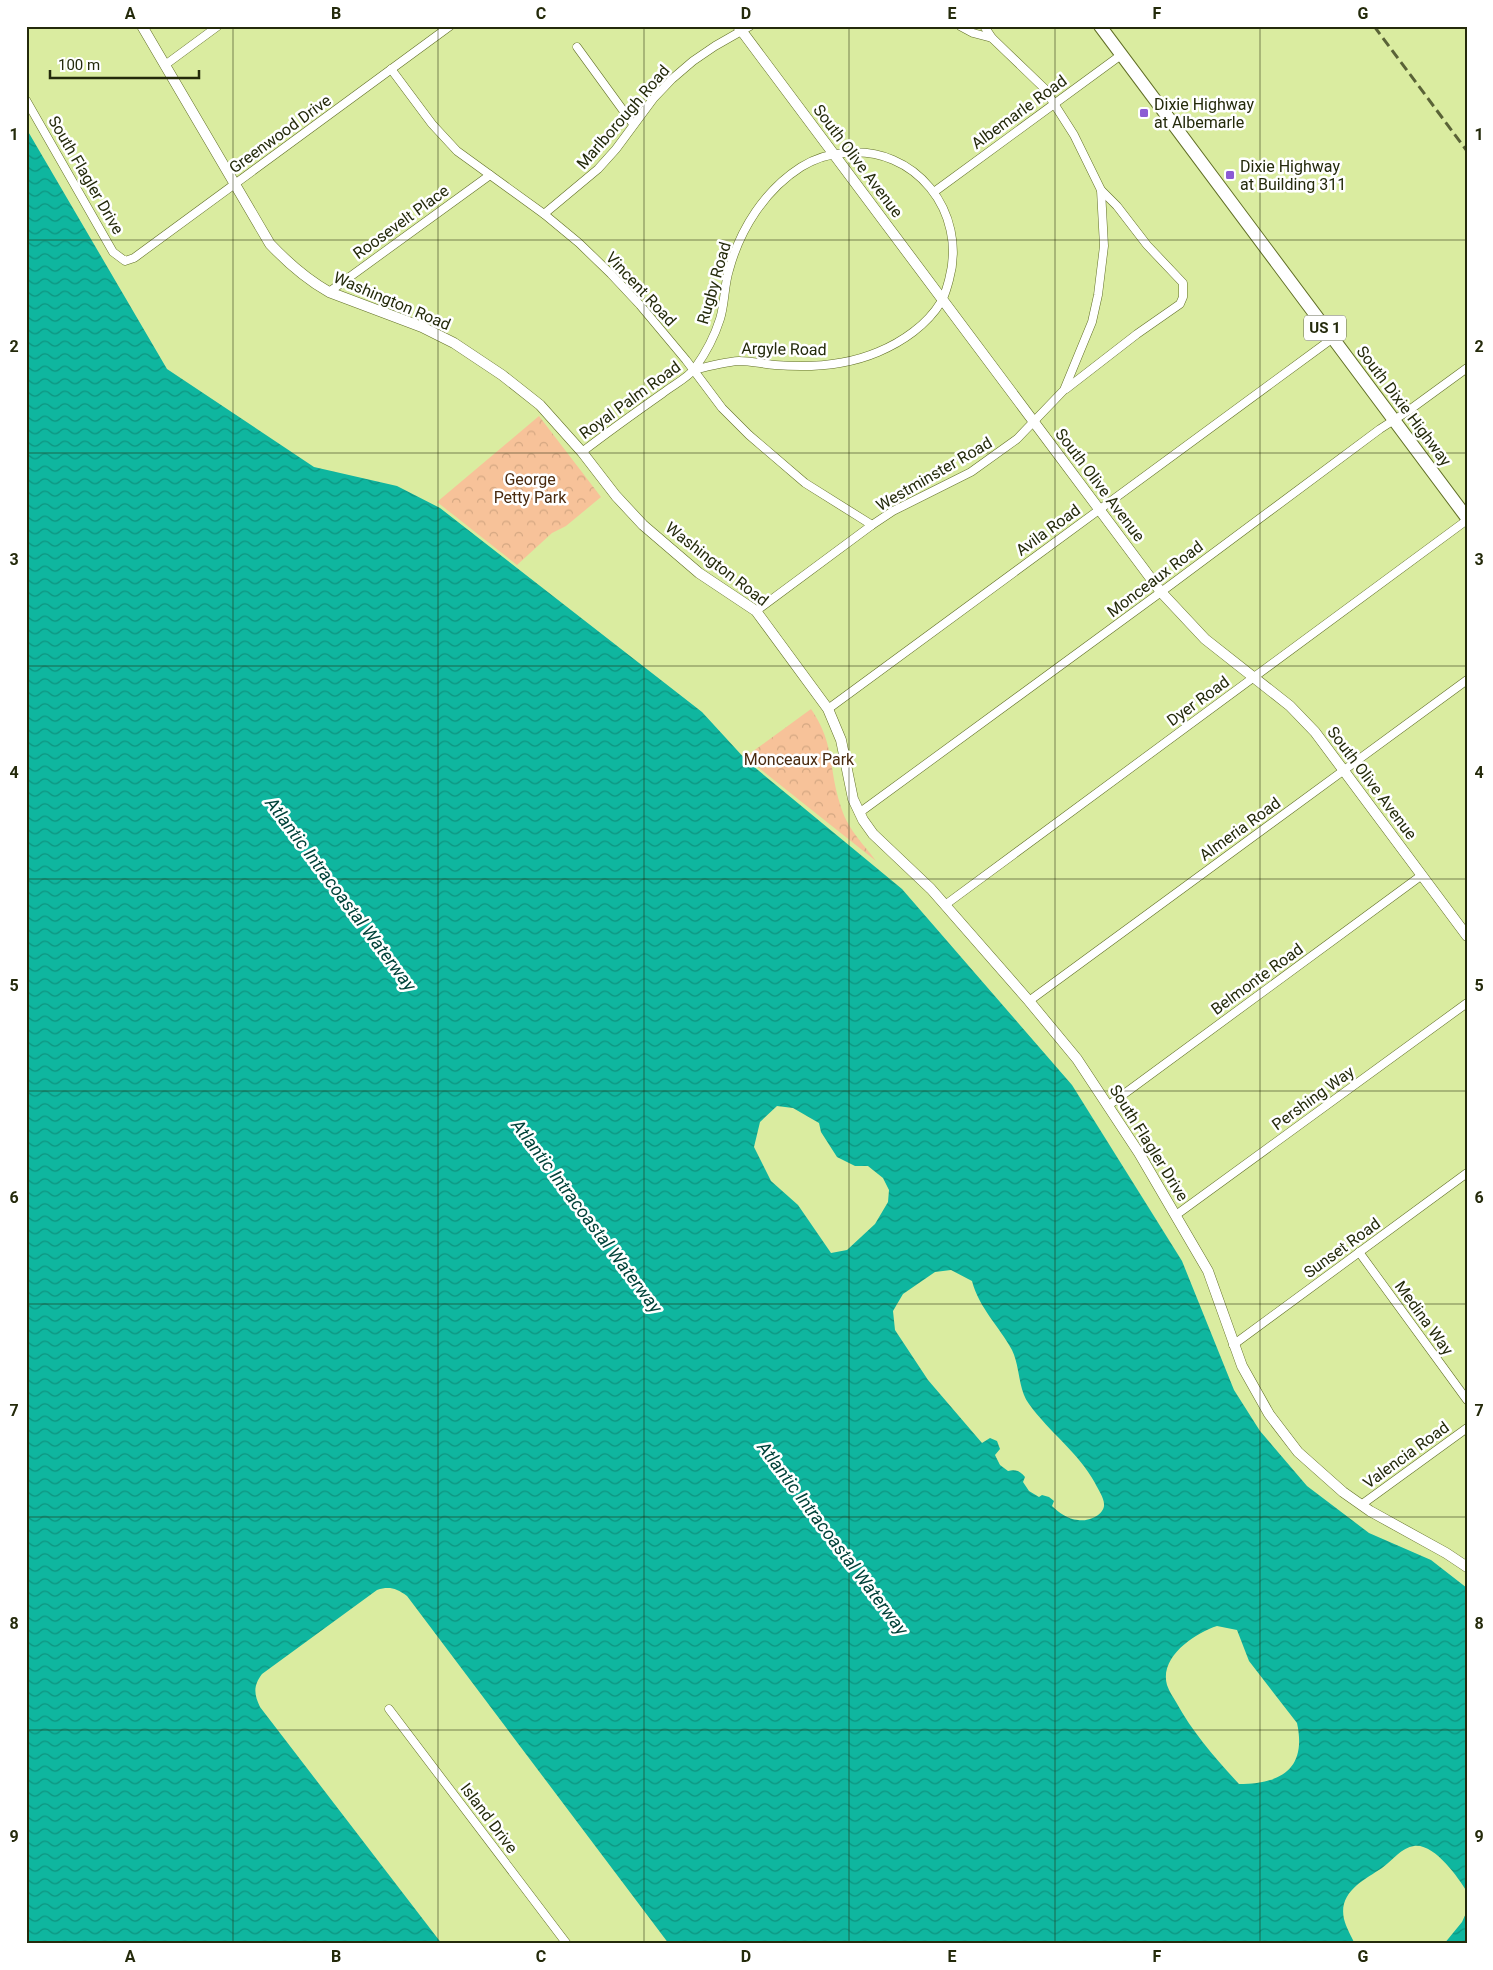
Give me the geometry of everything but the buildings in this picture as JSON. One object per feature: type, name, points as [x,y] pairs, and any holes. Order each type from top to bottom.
[{"type":"main road","name":"South Dixie Highway","points":[[1100,26],[1467,519]]},
{"type":"street","name":"Washington Road","points":[[142,26],[270,244],[297,271],[329,292],[422,327],[476,357],[540,405],[582,452],[616,496],[643,525],[699,573],[756,611],[828,709]]},
{"type":"street","points":[[165,65],[218,26]]},
{"type":"street","name":"Greenwood Drive","points":[[125,261],[134,258],[450,26]]},
{"type":"street","points":[[960,26],[973,33],[992,38]]},
{"type":"street","points":[[984,26],[992,38],[1044,88],[1054,104]]},
{"type":"street","name":"Marlborough Road","points":[[544,214],[598,168],[616,149],[653,99],[693,61],[744,28]]},
{"type":"street","name":"South Olive Avenue","points":[[744,28],[834,154],[1162,592],[1205,639],[1304,719],[1345,770],[1422,875],[1465,929]]},
{"type":"street","points":[[577,47],[633,124]]},
{"type":"street","name":"Albemarle Road","points":[[934,192],[1121,56]]},
{"type":"street","name":"Vincent Road","points":[[391,69],[442,136],[457,151],[544,214],[579,243],[611,274],[640,305],[694,370],[722,408],[805,483],[872,525]]},
{"type":"street","name":"South Flagler Drive","points":[[26,100],[113,252],[125,261]]},
{"type":"street","name":"Westminster Road","points":[[756,611],[893,511],[971,472],[1017,439],[1064,390],[1092,322],[1098,295],[1104,246],[1101,190],[1074,135],[1054,104]]},
{"type":"street","name":"Rugby Road","points":[[694,370],[720,318],[729,270],[737,247],[759,207],[773,191],[801,167],[817,159],[834,154],[856,152],[886,156],[912,170],[934,192],[945,211],[953,240],[952,270],[943,300]]},
{"type":"street","name":"Roosevelt Place","points":[[329,292],[490,175]]},
{"type":"street","points":[[1064,390],[1137,334],[1174,309],[1180,304],[1183,297],[1183,283],[1147,245],[1117,206],[1101,190]]},
{"type":"street","name":"Argyle Road","points":[[694,370],[741,361],[804,367],[856,360],[896,344],[927,319],[943,300]]},
{"type":"street","name":"Avila Road","points":[[828,709],[1333,338]]},
{"type":"street","name":"Monceaux Road","points":[[860,813],[1467,368]]},
{"type":"street","name":"Royal Palm Road","points":[[582,452],[694,370]]},
{"type":"street","name":"Dyer Road","points":[[945,904],[1467,519]]},
{"type":"street","name":"Almeria Road","points":[[1029,1001],[1467,680]]},
{"type":"street","name":"South Flagler Drive","points":[[828,709],[841,740],[850,790],[860,813],[873,834],[884,847],[945,904],[1077,1059],[1109,1105],[1208,1271],[1233,1345],[1254,1391],[1285,1436],[1320,1474],[1361,1505],[1467,1567]]},
{"type":"street","name":"Belmonte Road","points":[[1109,1105],[1422,875]]},
{"type":"street","name":"Pershing Way","points":[[1176,1215],[1467,1003]]},
{"type":"street","name":"Sunset Road","points":[[1233,1345],[1467,1173]]},
{"type":"street","name":"Medina Way","points":[[1359,1252],[1467,1400]]},
{"type":"street","name":"Valencia Road","points":[[1361,1505],[1467,1428]]},
{"type":"street","name":"Island Drive","points":[[389,1709],[567,1944]]},
{"type":"green space","name":"George Petty Park","points":[[539,416],[601,497],[566,526],[552,533],[517,565],[437,502]]},
{"type":"green space","name":"Monceaux Park","points":[[811,709],[819,722],[828,744],[836,790],[843,813],[855,835],[876,861],[745,757]]},
{"type":"water","name":"Atlantic Intracoastal Waterway","points":[[26,128],[167,369],[314,467],[397,486],[440,508],[702,712],[747,761],[902,889],[1072,1085],[1182,1261],[1234,1390],[1260,1431],[1307,1486],[1369,1533],[1431,1560],[1467,1588],[1467,1892],[1452,1870],[1437,1855],[1422,1846],[1414,1846],[1401,1852],[1382,1868],[1360,1882],[1349,1894],[1343,1910],[1344,1919],[1355,1944],[669,1944],[407,1596],[399,1591],[385,1588],[377,1590],[262,1674],[257,1682],[256,1694],[260,1707],[442,1944],[26,1944]],"holes":[[[777,1106],[793,1108],[819,1123],[821,1132],[837,1157],[855,1166],[868,1166],[883,1178],[889,1190],[888,1202],[875,1224],[847,1250],[831,1253],[798,1205],[771,1181],[754,1147],[760,1122]],[[951,1270],[972,1281],[979,1300],[1015,1356],[1025,1398],[1037,1414],[1081,1462],[1102,1496],[1104,1508],[1095,1517],[1078,1520],[1061,1513],[1052,1506],[1054,1501],[1049,1497],[1042,1495],[1039,1497],[1029,1491],[1023,1482],[1025,1477],[1021,1473],[1016,1470],[1008,1471],[1000,1465],[995,1455],[1000,1449],[997,1441],[990,1438],[982,1443],[928,1380],[895,1330],[893,1311],[903,1294],[935,1272]],[[1217,1626],[1237,1630],[1249,1661],[1297,1723],[1298,1752],[1294,1763],[1288,1771],[1278,1777],[1267,1781],[1239,1784],[1197,1735],[1167,1685],[1168,1665],[1174,1656],[1189,1640]]]},
{"type":"water","points":[[1467,1911],[1467,1944],[1444,1944],[1462,1922]]},
{"type":"railway","points":[[1374,26],[1467,151]]},
{"type":"place","name":"Dixie Highway at Albemarle","points":[[1144,113]]},
{"type":"place","name":"Dixie Highway at Building 311","points":[[1230,175]]}]
